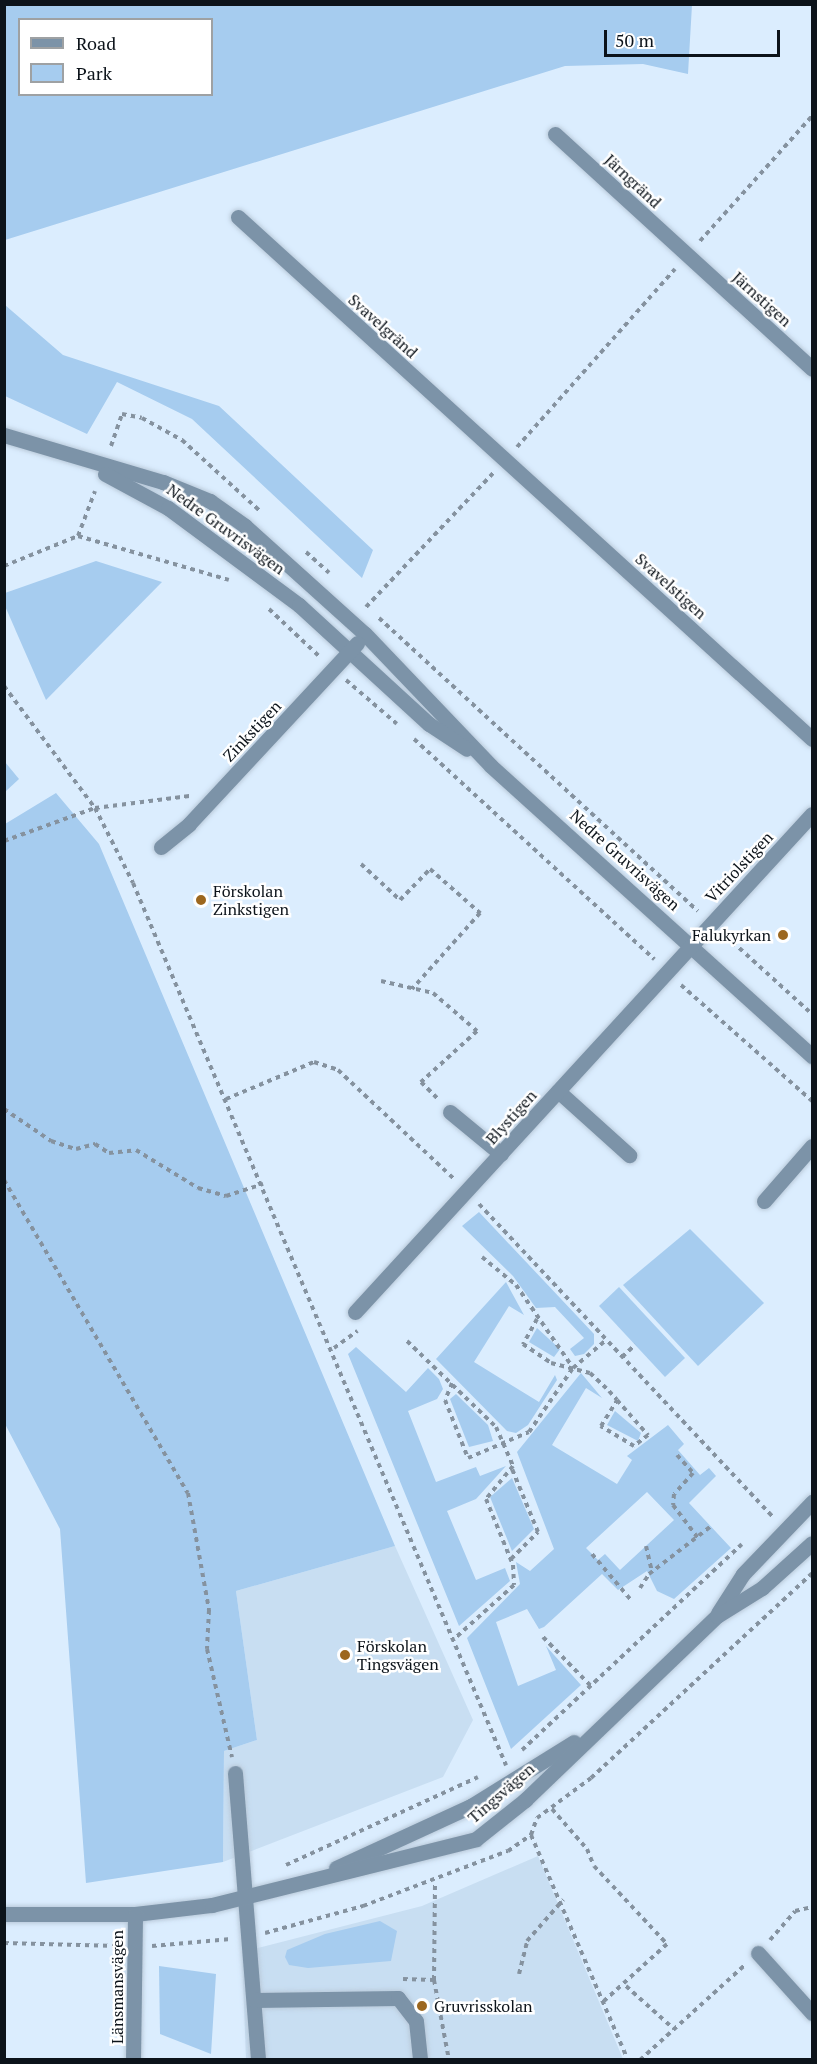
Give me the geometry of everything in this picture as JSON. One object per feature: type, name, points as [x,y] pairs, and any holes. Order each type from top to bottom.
[{"type":"street","name":"Järngränd","points":[[555,134],[687,255]]},
{"type":"street","name":"Svavelgränd","points":[[238,218],[506,459]]},
{"type":"street","name":"Järnstigen","points":[[687,255],[813,369]]},
{"type":"street","points":[[4,435],[81,462]]},
{"type":"street","name":"Svavelstigen","points":[[506,459],[813,739]]},
{"type":"street","name":"Nedre Gruvrisvägen","points":[[81,462],[163,482],[210,501],[365,634],[491,766],[692,944],[813,1056]]},
{"type":"street","name":"Nedre Gruvrisvägen","points":[[81,462],[168,508],[299,604],[429,724],[491,766]]},
{"type":"street","name":"Zinkstigen","points":[[161,847],[189,824],[365,634]]},
{"type":"street","name":"Vitriolstigen","points":[[692,944],[813,814]]},
{"type":"street","name":"Blystigen","points":[[355,1312],[692,944]]},
{"type":"street","points":[[558,1091],[629,1155]]},
{"type":"street","points":[[450,1112],[501,1154]]},
{"type":"street","points":[[764,1201],[813,1146]]},
{"type":"street","name":"Tingsvägen","points":[[717,1616],[743,1574],[785,1528],[813,1502]]},
{"type":"street","name":"Tingsvägen","points":[[4,1914],[135,1914],[247,1896],[476,1839],[525,1800],[594,1729],[717,1616],[762,1588],[813,1543]]},
{"type":"street","name":"Tingsvägen","points":[[310,1881],[471,1806],[510,1772],[594,1729]]},
{"type":"street","points":[[235,1773],[247,1896],[258,2060]]},
{"type":"street","name":"Länsmansvägen","points":[[133,2060],[137,1946],[135,1914]]},
{"type":"street","points":[[758,1953],[813,2013]]},
{"type":"street","points":[[254,2000],[398,1998],[416,2021],[420,2060]]},
{"type":"path","points":[[366,607],[506,459],[813,116]]},
{"type":"path","points":[[78,536],[97,488]]},
{"type":"path","points":[[4,566],[78,536],[236,583]]},
{"type":"path","points":[[259,600],[320,657],[312,666]]},
{"type":"path","points":[[343,678],[658,963]]},
{"type":"path","points":[[4,686],[95,808],[133,883],[263,1184],[510,1772]]},
{"type":"path","points":[[4,841],[95,808],[194,795]]},
{"type":"path","points":[[361,864],[400,900],[430,869],[480,913],[412,988]]},
{"type":"path","points":[[721,930],[813,1014]]},
{"type":"path","points":[[675,980],[813,1101]]},
{"type":"path","points":[[381,981],[433,993],[477,1031],[422,1082],[450,1112]]},
{"type":"path","points":[[226,1099],[315,1062],[338,1070],[467,1191],[785,1528]]},
{"type":"path","points":[[4,1109],[51,1141],[76,1149],[95,1144],[109,1153],[136,1150],[198,1188],[226,1196],[263,1184]]},
{"type":"path","points":[[4,1180],[188,1493],[205,1578],[207,1649],[235,1773]]},
{"type":"path","points":[[482,1257],[512,1280],[537,1319],[561,1343],[573,1368]]},
{"type":"path","points":[[537,1319],[523,1344],[551,1364],[590,1373],[617,1400],[648,1435],[634,1446],[601,1426],[617,1400]]},
{"type":"path","points":[[452,1383],[445,1400],[468,1458],[529,1432],[573,1368],[606,1340]]},
{"type":"path","points":[[407,1341],[452,1383],[506,1443],[512,1469],[538,1532],[511,1559]]},
{"type":"path","points":[[622,1357],[635,1345]]},
{"type":"path","points":[[677,1455],[693,1473],[674,1494],[673,1505],[698,1538]]},
{"type":"path","points":[[454,1639],[514,1585],[511,1559],[486,1498],[512,1469]]},
{"type":"path","points":[[764,1524],[780,1509]]},
{"type":"path","points":[[640,1588],[652,1572],[711,1526]]},
{"type":"path","points":[[510,1772],[591,1686],[747,1540]]},
{"type":"path","points":[[646,1546],[652,1572]]},
{"type":"path","points":[[592,1554],[630,1599]]},
{"type":"path","points":[[4,1943],[137,1946],[249,1936],[435,1881],[531,1835],[537,1818],[552,1809],[813,1573]]},
{"type":"path","points":[[543,1638],[591,1686]]},
{"type":"path","points":[[496,1770],[510,1772]]},
{"type":"path","points":[[278,1868],[485,1774]]},
{"type":"path","points":[[525,1800],[537,1818]]},
{"type":"path","points":[[552,1809],[587,1849],[594,1866],[666,1944],[626,1986],[604,2001]]},
{"type":"path","points":[[531,1835],[563,1900],[628,2060]]},
{"type":"path","points":[[434,1980],[435,1881]]},
{"type":"path","points":[[519,1974],[527,1941],[563,1900]]},
{"type":"path","points":[[640,2060],[758,1953],[795,1911],[813,1907]]},
{"type":"path","points":[[626,1986],[674,2028]]},
{"type":"shaded area","name":"Förskolan Tingsvägen","points":[[395,1546],[473,1720],[443,1777],[223,1862],[224,1751],[257,1740],[236,1591]]},
{"type":"shaded area","name":"Gruvrisskolan","points":[[538,1856],[623,2059],[246,2059],[242,1952],[422,1906]]},
{"type":"green space","points":[[5,4],[692,5],[688,74],[643,64],[565,66],[5,240]]},
{"type":"green space","points":[[5,305],[63,355],[219,406],[373,550],[362,578],[192,419],[117,382],[87,434],[5,396]]},
{"type":"green space","points":[[96,561],[162,582],[46,700],[5,606],[5,593]]},
{"type":"green space","points":[[5,762],[19,779],[4,792]]},
{"type":"green space","points":[[56,793],[99,844],[395,1546],[236,1591],[257,1740],[224,1751],[223,1862],[86,1883],[60,1529],[4,1422],[5,824]]},
{"type":"green space","points":[[479,1212],[594,1334],[594,1344],[584,1354],[575,1356],[570,1349],[584,1338],[555,1307],[536,1308],[513,1276],[462,1226]]},
{"type":"green space","points":[[690,1229],[764,1303],[698,1366],[623,1285]]},
{"type":"green space","points":[[506,1282],[524,1315],[509,1306],[474,1362],[539,1402],[555,1375],[557,1380],[528,1425],[516,1433],[507,1431],[436,1359]]},
{"type":"green space","points":[[619,1287],[685,1358],[665,1377],[599,1306]]},
{"type":"green space","points":[[537,1328],[560,1349],[554,1357],[529,1342]]},
{"type":"green space","points":[[356,1347],[406,1392],[428,1368],[439,1379],[443,1389],[437,1399],[408,1411],[436,1482],[476,1467],[480,1476],[506,1466],[476,1499],[447,1511],[476,1580],[505,1568],[510,1581],[459,1626],[348,1354]]},
{"type":"green space","points":[[581,1373],[602,1398],[586,1388],[552,1445],[617,1484],[632,1460],[627,1456],[668,1425],[684,1444],[678,1450],[700,1475],[709,1468],[716,1476],[689,1503],[731,1548],[674,1599],[657,1591],[647,1571],[618,1590],[602,1574],[544,1627],[539,1629],[527,1609],[496,1622],[518,1686],[556,1670],[546,1646],[581,1685],[511,1749],[467,1638],[520,1584],[516,1562],[530,1571],[554,1549],[517,1452]],"holes":[[[647,1492],[674,1520],[620,1570],[605,1554],[598,1560],[586,1548]]]},
{"type":"green space","points":[[456,1394],[488,1425],[493,1441],[469,1447],[450,1399]]},
{"type":"green space","points":[[615,1411],[641,1433],[638,1441],[607,1425]]},
{"type":"green space","points":[[512,1478],[534,1529],[512,1551],[490,1497]]},
{"type":"green space","points":[[380,1921],[397,1931],[391,1961],[308,1968],[289,1965],[285,1957],[287,1950],[325,1934]]},
{"type":"green space","points":[[159,1966],[216,1974],[211,2054],[160,2034]]},
{"type":"place","name":"Förskolan Zinkstigen","points":[[201,900]]},
{"type":"place","name":"Falukyrkan","points":[[783,935]]},
{"type":"place","name":"Förskolan Tingsvägen","points":[[345,1655]]},
{"type":"place","name":"Gruvrisskolan","points":[[422,2006]]}]
